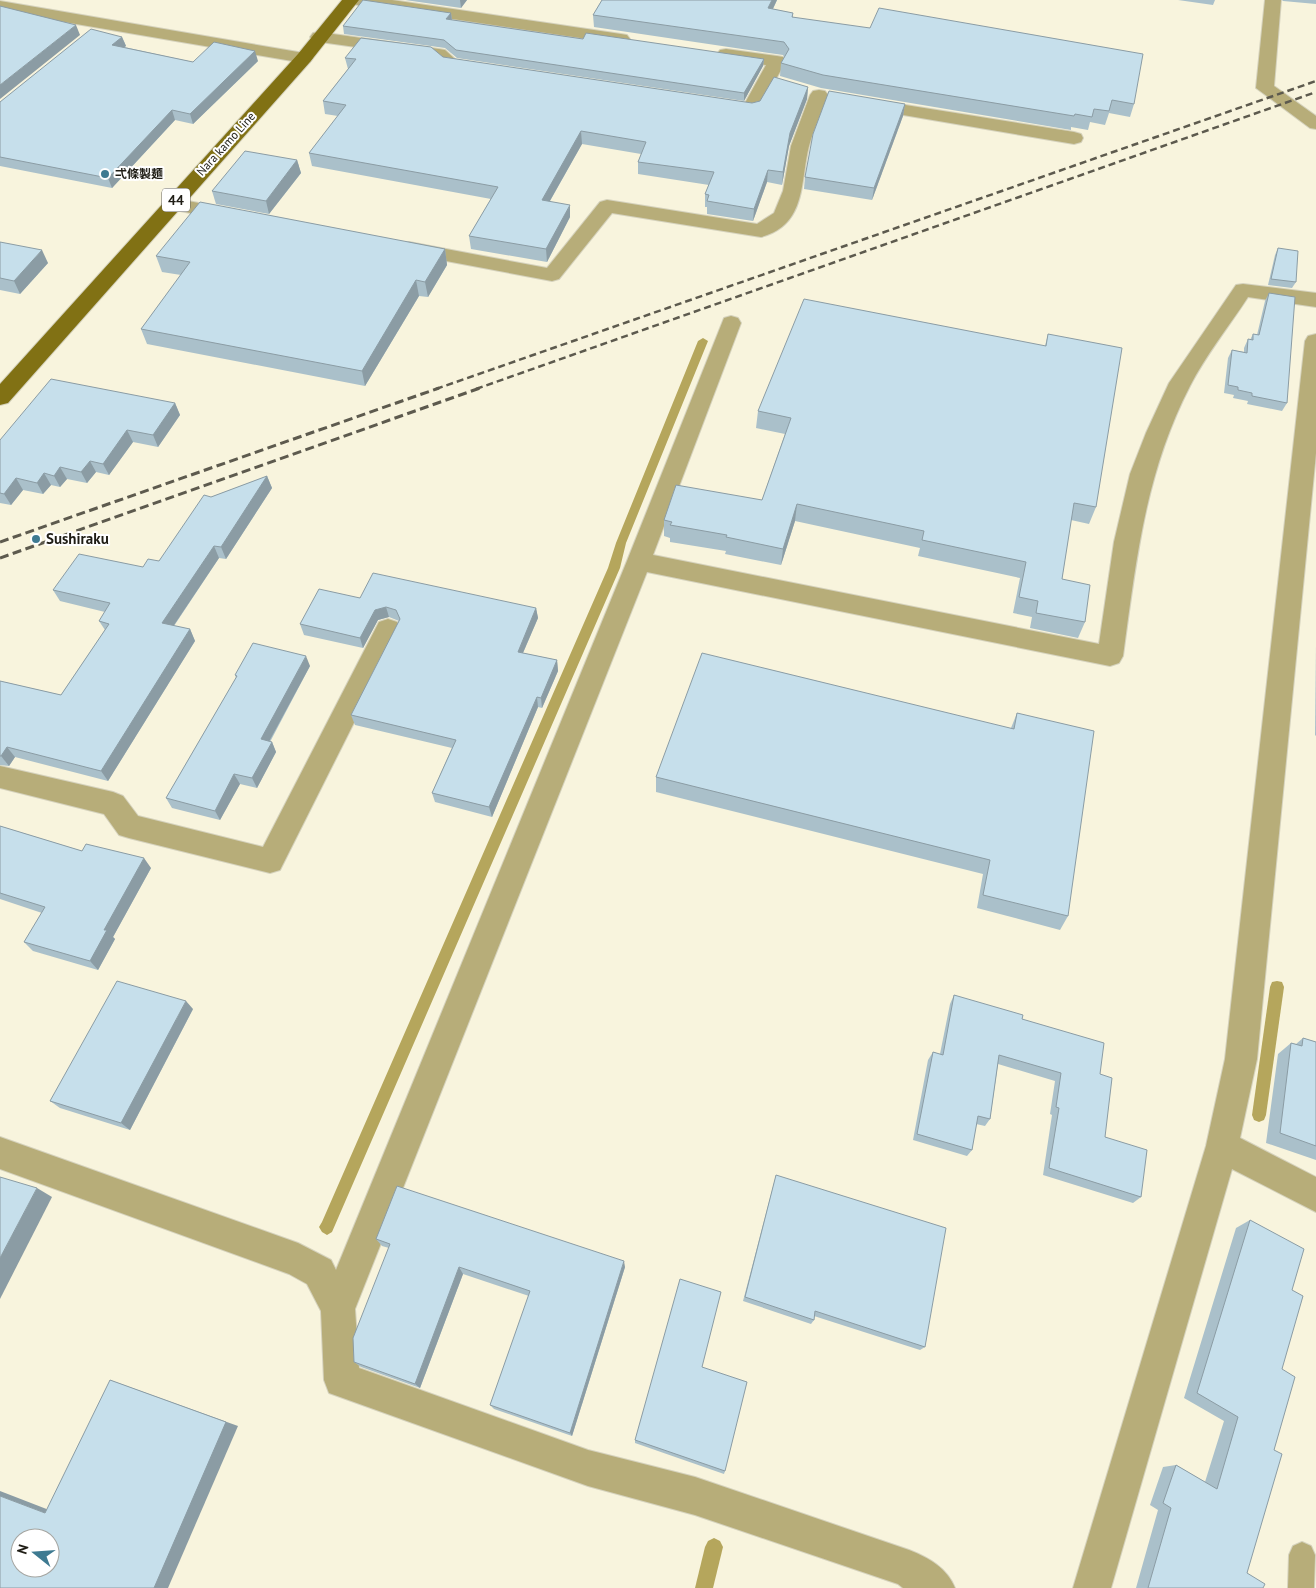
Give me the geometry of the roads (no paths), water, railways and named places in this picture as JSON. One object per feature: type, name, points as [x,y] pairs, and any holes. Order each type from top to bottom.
[{"type":"main road","name":"Nara kamo Line","points":[[0,398],[304,58],[319,37],[351,0]]},
{"type":"street","points":[[358,0],[642,42]]},
{"type":"street","points":[[1273,0],[1264,88],[1316,124]]},
{"type":"street","points":[[0,6],[304,58]]},
{"type":"street","points":[[319,37],[439,54],[450,64],[489,70]]},
{"type":"street","points":[[702,102],[751,109],[777,61],[709,52]]},
{"type":"street","points":[[767,80],[784,85]]},
{"type":"street","points":[[396,246],[552,275],[607,206],[761,231],[783,216],[793,191],[800,146],[826,96],[1074,138]]},
{"type":"street","points":[[172,204],[249,218]]},
{"type":"street","points":[[639,561],[1110,656],[1126,542],[1142,474],[1157,433],[1180,383],[1242,290],[1316,300]]},
{"type":"street","points":[[338,1309],[639,561],[732,323]]},
{"type":"street","points":[[1092,1588],[1222,1146],[1241,1059],[1316,341]]},
{"type":"street","points":[[0,777],[113,804],[129,826],[270,861],[388,629]]},
{"type":"street","points":[[1222,1146],[1316,1195]]},
{"type":"street","points":[[0,1153],[298,1260],[319,1272],[338,1309],[342,1380],[588,1468],[695,1496],[909,1568],[936,1588]]},
{"type":"lane","points":[[89,36],[103,24]]},
{"type":"lane","points":[[1301,1588],[1302,1555]]},
{"type":"waterway","points":[[327,1227],[614,568],[621,543],[703,341]]},
{"type":"waterway","points":[[1259,1115],[1277,987]]},
{"type":"waterway","points":[[704,1588],[714,1547]]},
{"type":"railway","points":[[436,389],[1316,81]]},
{"type":"railway","points":[[476,389],[1316,92]]},
{"type":"railway","points":[[0,542],[439,388]]},
{"type":"railway","points":[[0,558],[480,388]]},
{"type":"place","name":"弌條製麺","points":[[105,174]]},
{"type":"place","name":"Sushiraku","points":[[36,539]]}]
